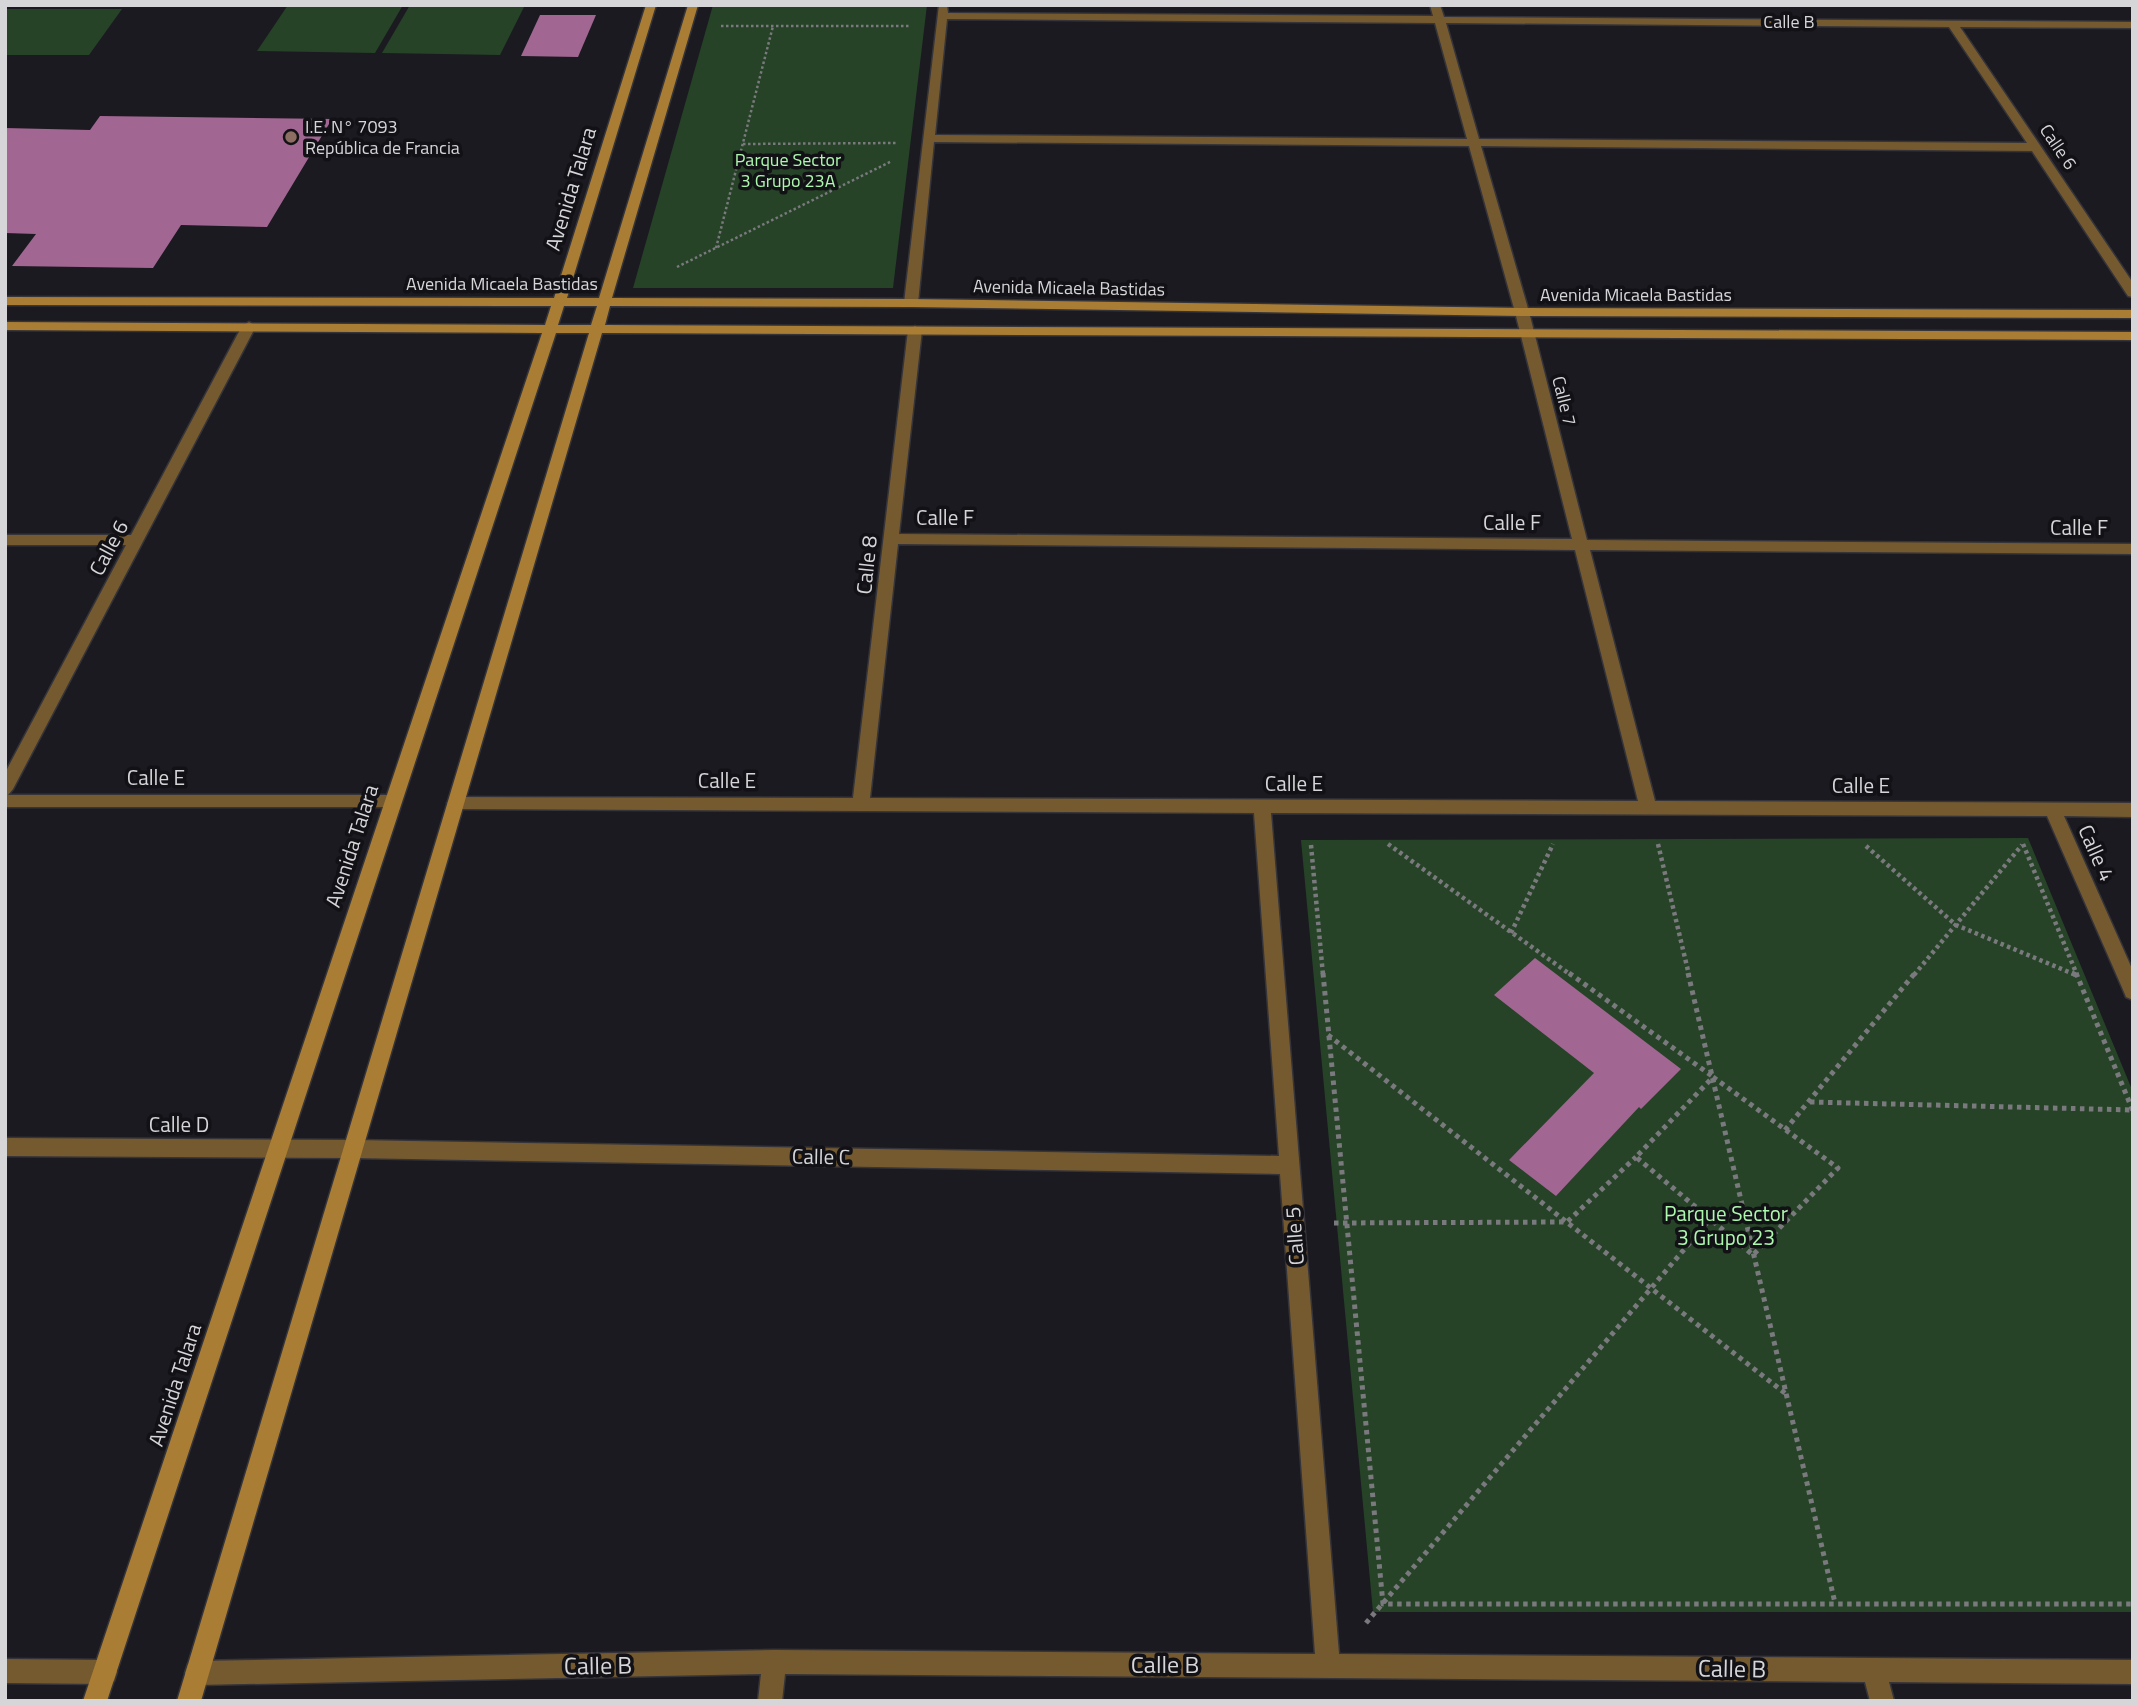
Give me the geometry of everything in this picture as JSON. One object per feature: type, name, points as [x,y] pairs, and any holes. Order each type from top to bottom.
[{"type":"street","name":"Avenida Talara","points":[[95,1701],[391,801],[559,302],[651,5]]},
{"type":"street","points":[[189,1701],[693,5]]},
{"type":"street","name":"Calle 7","points":[[1435,5],[1522,312],[1648,808]]},
{"type":"street","points":[[1665,5],[1672,21]]},
{"type":"street","points":[[911,303],[942,16]]},
{"type":"street","name":"Calle B","points":[[942,16],[2133,25]]},
{"type":"street","name":"Calle 6","points":[[1952,23],[2133,293]]},
{"type":"street","points":[[929,140],[2035,147]]},
{"type":"street","name":"Avenida Micaela Bastidas","points":[[5,301],[911,303],[1522,312],[2133,314]]},
{"type":"street","name":"Avenida Micaela Bastidas","points":[[5,326],[2133,336]]},
{"type":"street","name":"Calle 6","points":[[5,789],[249,326]]},
{"type":"street","name":"Calle 8","points":[[861,805],[915,330]]},
{"type":"street","name":"Calle F","points":[[891,539],[2133,549]]},
{"type":"street","points":[[5,540],[136,540]]},
{"type":"street","name":"Calle E","points":[[5,801],[391,801]]},
{"type":"street","name":"Calle E","points":[[456,803],[2133,810]]},
{"type":"street","name":"Calle 5","points":[[1262,806],[1328,1666]]},
{"type":"street","name":"Calle 4","points":[[2051,809],[2133,992]]},
{"type":"street","name":"Calle D","points":[[5,1147],[353,1149]]},
{"type":"street","name":"Calle C","points":[[353,1149],[1289,1165]]},
{"type":"street","points":[[771,1701],[774,1662]]},
{"type":"street","name":"Calle B","points":[[197,1673],[774,1662],[2133,1672]]},
{"type":"street","points":[[5,1671],[105,1672]]},
{"type":"street","points":[[1874,1671],[1882,1701]]},
{"type":"path","points":[[687,26],[773,26],[942,16]]},
{"type":"path","points":[[716,248],[773,26]]},
{"type":"path","points":[[743,144],[929,140]]},
{"type":"path","points":[[667,272],[902,156],[904,142]]},
{"type":"path","points":[[1785,1130],[2051,809]]},
{"type":"path","points":[[1375,844],[1402,844]]},
{"type":"path","points":[[1388,844],[1838,1168],[1754,1255]]},
{"type":"path","points":[[1539,844],[1566,844]]},
{"type":"path","points":[[1511,933],[1553,844]]},
{"type":"path","points":[[1645,844],[1672,844]]},
{"type":"path","points":[[1658,844],[1835,1603]]},
{"type":"path","points":[[1878,844],[1864,844],[1956,925],[2077,976]]},
{"type":"path","points":[[2010,844],[2023,844]]},
{"type":"path","points":[[1809,1102],[2133,1110],[2023,844]]},
{"type":"path","points":[[1322,845],[1309,845],[1383,1604]]},
{"type":"path","points":[[1328,1035],[1787,1394]]},
{"type":"path","points":[[1294,1222],[1567,1222],[1636,1157],[1713,1077]]},
{"type":"path","points":[[1636,1157],[1754,1255]]},
{"type":"path","points":[[1328,1666],[1710,1219]]},
{"type":"path","points":[[1383,1604],[2133,1604]]},
{"type":"green space","points":[[288,5],[403,5],[375,53],[257,51]]},
{"type":"green space","points":[[410,5],[525,5],[500,55],[382,53]]},
{"type":"green space","name":"Parque Sector 3 Grupo 23A","points":[[713,5],[927,5],[893,288],[633,288]]},
{"type":"green space","points":[[5,9],[122,9],[89,55],[5,55]]},
{"type":"green space","name":"Parque Sector 3 Grupo 23","points":[[2028,838],[2133,1092],[2133,1612],[1373,1612],[1301,840]]},
{"type":"building","points":[[540,15],[596,15],[578,57],[521,56]]},
{"type":"building","points":[[100,116],[332,119],[267,227],[181,225],[153,268],[12,266],[36,234],[5,233],[5,128],[90,130]]},
{"type":"building","points":[[1535,958],[1681,1069],[1641,1109],[1639,1107],[1556,1196],[1509,1160],[1594,1073],[1494,995]]},
{"type":"place","name":"I.E. N° 7093 República de Francia","points":[[291,137]]}]
